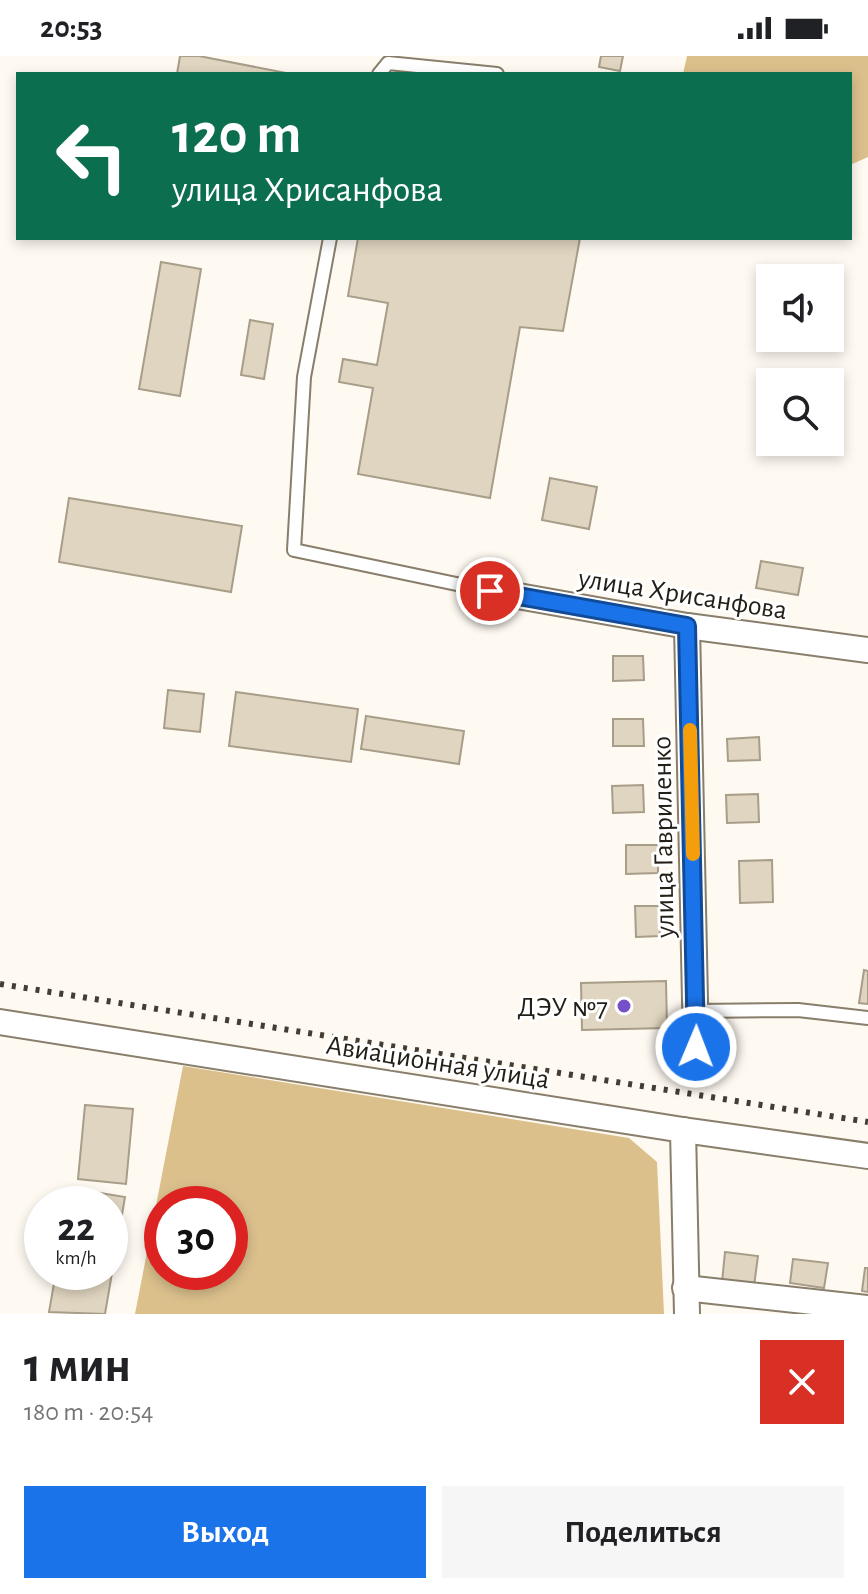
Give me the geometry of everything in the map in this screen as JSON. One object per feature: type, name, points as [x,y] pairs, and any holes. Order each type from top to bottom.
[{"type":"street","name":"улица Хрисанфова","points":[[490,591],[687,626],[868,650]]},
{"type":"street","name":"улица Гавриленко","points":[[687,626],[696,1047]]},
{"type":"street","name":"Авиационная улица","points":[[0,1022],[683,1130],[868,1156]]},
{"type":"street","points":[[683,1130],[687,1314]]},
{"type":"street","points":[[685,1288],[868,1308]]},
{"type":"lane","points":[[386,60],[481,72]]},
{"type":"lane","points":[[330,240],[304,377],[294,550],[490,591]]},
{"type":"lane","points":[[696,1011],[798,1010],[868,1018]]},
{"type":"shaded area","points":[[687,56],[868,56],[868,157],[852,164],[852,72],[683,72]]},
{"type":"shaded area","points":[[183,1066],[629,1138],[657,1162],[664,1314],[135,1314],[144,1268],[144,1290],[248,1290],[248,1186],[160,1186]]},
{"type":"building","points":[[180,56],[199,56],[281,72],[177,72]]},
{"type":"building","points":[[601,56],[623,56],[620,71],[599,67]]},
{"type":"building","points":[[358,240],[580,240],[563,331],[520,327],[490,498],[358,474],[373,388],[339,382],[343,359],[377,365],[388,303],[348,296]]},
{"type":"building","points":[[161,262],[201,269],[180,396],[139,389]]},
{"type":"building","points":[[250,320],[273,324],[264,379],[241,375]]},
{"type":"building","points":[[550,478],[597,487],[589,529],[542,520]]},
{"type":"building","points":[[69,498],[242,526],[231,592],[59,562]]},
{"type":"building","points":[[761,561],[803,568],[798,595],[756,588]]},
{"type":"building","points":[[613,656],[643,656],[644,680],[613,681]]},
{"type":"building","points":[[168,690],[204,694],[200,732],[164,728]]},
{"type":"building","points":[[236,692],[358,709],[351,762],[229,746]]},
{"type":"building","points":[[366,716],[464,731],[459,764],[361,749]]},
{"type":"building","points":[[613,719],[643,719],[644,746],[613,746]]},
{"type":"building","points":[[759,737],[760,760],[728,761],[727,739]]},
{"type":"building","points":[[643,785],[644,812],[613,813],[612,786]]},
{"type":"building","points":[[758,794],[759,822],[727,823],[726,795]]},
{"type":"building","points":[[626,845],[658,845],[658,873],[626,874]]},
{"type":"building","points":[[772,860],[773,902],[740,903],[739,861]]},
{"type":"building","points":[[635,906],[659,906],[660,936],[636,937]]},
{"type":"building","points":[[864,970],[868,971],[868,1004],[859,1003]]},
{"type":"building","name":"ДЭУ №7","points":[[666,981],[667,1028],[582,1030],[581,983]]},
{"type":"building","points":[[85,1105],[133,1109],[126,1184],[78,1179]]},
{"type":"building","points":[[725,1252],[758,1256],[754,1286],[722,1282]]},
{"type":"building","points":[[793,1259],[828,1263],[824,1288],[790,1283]]},
{"type":"building","points":[[865,1268],[868,1268],[868,1292],[862,1291]]},
{"type":"building","points":[[53,1290],[109,1290],[105,1314],[49,1312]]},
{"type":"railway","points":[[0,984],[868,1122]]},
{"type":"slow traffic","points":[[690,730],[693,854]]},
{"type":"place","name":"ДЭУ №7","points":[[624,1006]]},
{"type":"route","points":[[490,591],[687,626],[696,1047]]}]
